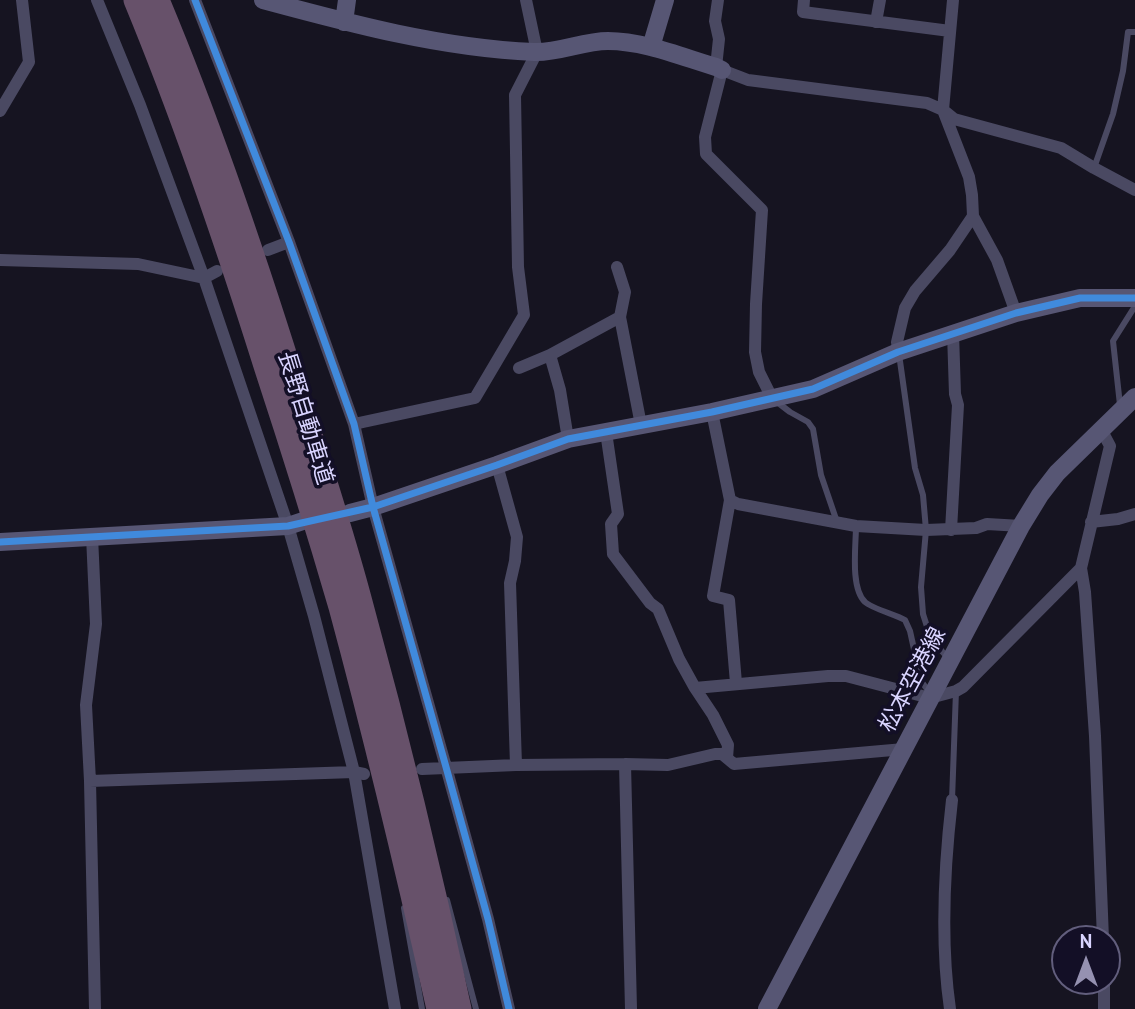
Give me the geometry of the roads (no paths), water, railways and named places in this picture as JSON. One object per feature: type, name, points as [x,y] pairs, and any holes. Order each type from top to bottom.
[{"type":"highway","name":"長野自動車道","points":[[135,0],[179,111],[246,305],[335,593],[368,713],[438,1009]]},
{"type":"highway","name":"長野自動車道","points":[[158,0],[199,103],[267,298],[360,599],[397,737],[460,1009]]},
{"type":"street","points":[[0,111],[29,62],[22,0]]},
{"type":"street","points":[[97,0],[140,106],[295,523],[314,616],[359,773],[394,1009]]},
{"type":"street","points":[[195,0],[289,242],[354,424],[373,507],[488,919],[509,1009]]},
{"type":"street","points":[[263,0],[344,22],[458,45],[537,52],[607,41],[651,47],[748,80],[927,103],[943,110],[954,119],[1061,148],[1135,190]]},
{"type":"street","points":[[344,22],[347,0]]},
{"type":"street","points":[[354,424],[475,398],[524,315],[518,267],[515,94],[537,52],[526,0]]},
{"type":"street","points":[[651,47],[666,0]]},
{"type":"street","points":[[718,0],[715,21],[719,39],[719,69],[705,137],[706,154],[762,210],[755,352],[759,372],[772,398]]},
{"type":"street","points":[[804,0],[803,12],[950,31]]},
{"type":"street","points":[[876,22],[880,0]]},
{"type":"street","points":[[953,0],[943,110],[969,177],[973,216],[997,260],[1016,313]]},
{"type":"street","points":[[898,352],[897,342],[905,308],[973,216]]},
{"type":"street","points":[[268,250],[289,242]]},
{"type":"street","points":[[0,260],[138,264],[204,278],[217,271]]},
{"type":"street","points":[[617,267],[625,292],[620,317],[641,425]]},
{"type":"street","points":[[350,513],[498,465],[568,439],[712,412],[813,389],[898,352],[1016,313],[1080,298],[1135,298]]},
{"type":"street","points":[[519,368],[550,355],[620,317]]},
{"type":"street","points":[[951,530],[958,405],[955,394],[953,333]]},
{"type":"street","points":[[550,355],[560,390],[568,439]]},
{"type":"street","name":"松本空港線","points":[[767,1009],[1021,526],[1057,473],[1135,397]]},
{"type":"street","points":[[712,412],[730,499],[713,596],[729,600],[736,683]]},
{"type":"street","points":[[1101,429],[1110,446],[1081,568],[1095,736],[1103,925]]},
{"type":"street","points":[[606,432],[618,514],[611,524],[613,554],[650,603],[658,609],[678,659],[713,715],[728,745],[727,758]]},
{"type":"street","points":[[498,465],[517,537],[510,583],[516,765]]},
{"type":"street","points":[[730,499],[738,504],[856,526],[951,530],[976,528],[986,524],[1021,526]]},
{"type":"street","points":[[1091,522],[1135,514]]},
{"type":"street","points":[[0,542],[295,523]]},
{"type":"street","points":[[92,536],[96,624],[86,705],[95,1009]]},
{"type":"street","points":[[695,688],[846,676],[931,696],[956,691],[1081,568]]},
{"type":"street","points":[[422,769],[516,765],[668,765],[715,754],[722,754],[734,764],[904,749]]},
{"type":"street","points":[[625,764],[631,1009]]},
{"type":"street","points":[[90,781],[359,773]]},
{"type":"street","points":[[950,1009],[944,954],[945,857],[952,800]]},
{"type":"lane","points":[[1094,168],[1113,114],[1128,32],[1135,33]]},
{"type":"lane","points":[[1121,410],[1113,341],[1135,306]]},
{"type":"lane","points":[[898,352],[915,468],[923,495],[926,530],[921,587],[923,614],[930,639],[950,661]]},
{"type":"lane","points":[[772,398],[808,422],[813,429],[821,475],[836,522]]},
{"type":"lane","points":[[856,526],[855,578],[858,592],[865,603],[905,620],[921,681],[931,696]]},
{"type":"lane","points":[[952,800],[956,691]]},
{"type":"lane","points":[[368,713],[374,763],[388,827]]},
{"type":"lane","points":[[397,737],[421,803]]},
{"type":"lane","points":[[445,892],[476,1009]]},
{"type":"lane","points":[[403,903],[422,1009]]}]
